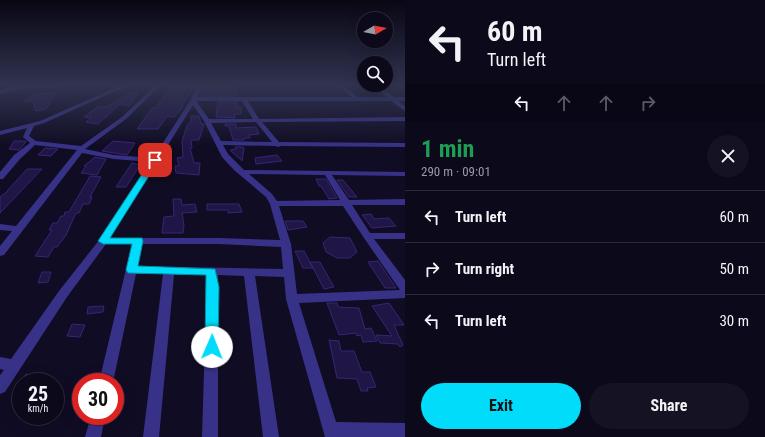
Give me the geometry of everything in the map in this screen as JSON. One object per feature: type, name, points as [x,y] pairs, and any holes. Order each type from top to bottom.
[{"type":"street","points":[[0,133],[53,118],[81,105]]},
{"type":"street","points":[[0,254],[81,149],[124,118],[137,105]]},
{"type":"street","points":[[0,386],[63,294],[103,241],[190,105]]},
{"type":"street","points":[[197,105],[225,156],[269,196],[274,204],[286,244],[292,299],[332,433],[402,434]]},
{"type":"street","points":[[248,105],[257,120],[278,145]]},
{"type":"street","points":[[207,121],[405,119]]},
{"type":"street","points":[[31,125],[26,137],[34,143],[81,149],[114,157],[155,160]]},
{"type":"street","points":[[0,177],[17,157],[34,143]]},
{"type":"street","points":[[219,143],[278,145],[405,145]]},
{"type":"street","points":[[242,172],[405,174]]},
{"type":"street","points":[[327,173],[367,236],[405,288]]},
{"type":"street","points":[[274,204],[405,202]]},
{"type":"street","points":[[0,227],[18,229]]},
{"type":"street","points":[[367,236],[405,236]]},
{"type":"street","points":[[103,241],[286,244]]},
{"type":"street","points":[[108,373],[138,241]]},
{"type":"street","points":[[132,270],[289,273]]},
{"type":"street","points":[[151,437],[169,270]]},
{"type":"street","points":[[210,437],[212,271]]},
{"type":"street","points":[[249,272],[271,437]]},
{"type":"street","points":[[292,299],[405,294]]},
{"type":"street","points":[[0,364],[14,366]]},
{"type":"street","points":[[93,437],[96,425]]},
{"type":"building","points":[[34,105],[48,105],[46,109],[36,111]]},
{"type":"building","points":[[109,105],[118,105],[98,124],[86,122],[91,118],[84,117],[99,106],[106,107]]},
{"type":"building","points":[[158,105],[181,105],[183,107],[174,117],[167,116],[158,129],[137,129],[152,108],[156,108]]},
{"type":"building","points":[[218,105],[237,105],[237,107],[241,107],[241,114],[234,114],[235,118],[216,117]]},
{"type":"building","points":[[191,116],[199,116],[201,124],[204,124],[199,140],[191,140],[192,148],[190,148],[194,163],[200,163],[199,175],[176,173],[175,166],[179,166],[177,158],[183,157],[182,141],[187,126],[191,123]]},
{"type":"building","points":[[225,124],[236,124],[236,128],[256,127],[259,134],[249,135],[250,138],[244,138],[244,140],[233,140],[229,126],[225,126]]},
{"type":"building","points":[[14,141],[26,142],[19,150],[9,149]]},
{"type":"building","points":[[113,141],[135,143],[127,155],[102,151]]},
{"type":"building","points":[[235,147],[244,148],[242,161],[230,150],[236,149]]},
{"type":"building","points":[[45,148],[58,149],[51,156],[38,155]]},
{"type":"building","points":[[277,155],[282,161],[256,164],[255,158]]},
{"type":"building","points":[[95,157],[106,159],[97,175],[81,173],[86,166],[84,166]]},
{"type":"building","points":[[132,163],[140,165],[126,187],[116,187]]},
{"type":"building","points":[[27,169],[42,169],[0,213],[0,197],[8,191]]},
{"type":"building","points":[[90,176],[101,177],[90,197],[92,197],[89,204],[83,204],[79,213],[76,213],[66,235],[57,247],[54,247],[48,257],[35,256],[52,230],[49,230],[53,223],[57,223],[61,216],[64,216],[65,212],[69,212]]},
{"type":"building","points":[[316,179],[326,179],[337,198],[329,199],[321,186],[319,186]]},
{"type":"building","points":[[337,180],[343,180],[357,197],[349,197]]},
{"type":"building","points":[[173,199],[181,199],[182,205],[195,204],[197,212],[182,213],[184,225],[183,233],[162,233],[164,217],[174,216]]},
{"type":"building","points":[[207,204],[239,204],[242,212],[228,213],[228,210],[207,210]]},
{"type":"building","points":[[371,214],[374,219],[389,218],[396,226],[372,228],[362,215]]},
{"type":"building","points":[[285,221],[303,221],[307,227],[288,230]]},
{"type":"building","points":[[330,237],[350,238],[357,252],[350,258],[337,258],[326,252],[323,243]]},
{"type":"building","points":[[295,251],[304,251],[313,268],[303,268]]},
{"type":"building","points":[[378,261],[396,288],[385,288],[368,262]]},
{"type":"building","points":[[310,262],[320,262],[334,287],[324,289]]},
{"type":"building","points":[[42,272],[51,272],[48,282],[38,283]]},
{"type":"building","points":[[327,303],[337,303],[338,307],[359,308],[365,329],[371,328],[377,341],[363,342],[361,335],[357,336],[356,333],[339,335]]},
{"type":"building","points":[[389,303],[404,325],[394,325],[403,345],[400,347],[398,344],[380,343],[376,335],[392,336],[372,306]]},
{"type":"building","points":[[104,306],[103,312],[87,314],[88,307]]},
{"type":"building","points":[[72,324],[85,325],[80,337],[67,336]]},
{"type":"building","points":[[329,340],[339,341],[341,351],[354,351],[362,372],[370,372],[376,387],[367,388],[368,391],[361,391],[357,379],[337,378]]},
{"type":"route","points":[[155,160],[103,241],[138,241],[132,270],[212,271],[212,347]]}]
